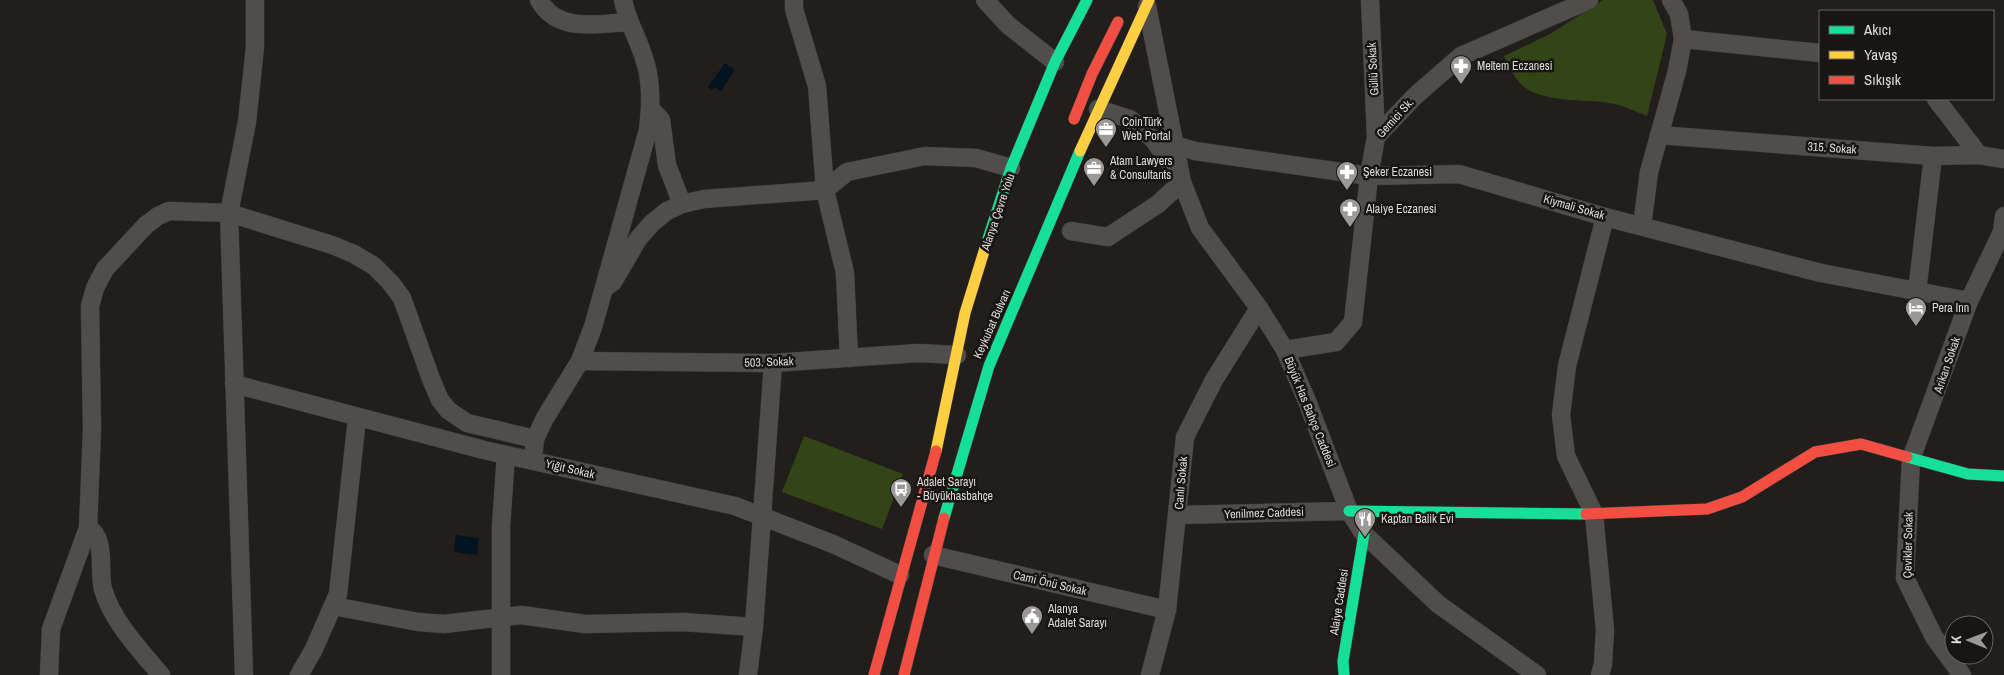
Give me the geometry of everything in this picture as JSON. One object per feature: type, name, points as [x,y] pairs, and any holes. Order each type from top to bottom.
[{"type":"main road","points":[[939,441],[965,313],[1011,168],[1055,62],[1087,0]]},
{"type":"main road","name":"Keykubat Bulvarı","points":[[904,675],[933,556],[988,366],[1010,320],[1098,109],[1148,2]]},
{"type":"main road","points":[[1071,128],[1092,74],[1125,8]]},
{"type":"main road","points":[[988,366],[1020,262]]},
{"type":"main road","points":[[874,675],[900,574],[939,441],[971,342]]},
{"type":"main road","points":[[1349,510],[1594,514],[1707,509],[1742,497],[1816,452],[1861,444],[1968,474],[2004,476]]},
{"type":"main road","name":"Alaiye Caddesi","points":[[1344,675],[1343,661],[1364,534]]},
{"type":"street","points":[[244,675],[229,213],[247,122],[255,47],[254,0]]},
{"type":"street","points":[[539,0],[545,11],[555,20],[570,24],[628,22]]},
{"type":"street","points":[[532,461],[535,439],[545,418],[580,361],[604,286],[648,130],[651,109],[649,74],[644,56],[628,22],[623,0]]},
{"type":"street","points":[[794,0],[794,9],[817,86],[825,190],[845,273],[850,358]]},
{"type":"street","points":[[985,0],[1008,25],[1055,62]]},
{"type":"street","name":"Güllü Sokak","points":[[1370,0],[1376,137]]},
{"type":"street","name":"Gemici Sk.","points":[[1285,350],[1336,342],[1353,322],[1369,176],[1376,137],[1415,96],[1461,56],[1589,0]]},
{"type":"street","points":[[1642,226],[1649,172],[1683,39],[1679,14],[1671,0]]},
{"type":"street","name":"Büyük Has Bahçe Caddesi","points":[[1148,2],[1182,182],[1200,228],[1259,308],[1285,350],[1349,510],[1364,534],[1438,604],[1536,675]]},
{"type":"street","points":[[1683,39],[1819,53]]},
{"type":"street","points":[[1937,100],[1979,155]]},
{"type":"street","points":[[651,109],[662,120],[667,165],[682,204]]},
{"type":"street","points":[[1071,231],[1108,237],[1158,204],[1182,182],[1154,140],[1130,120],[1098,109]]},
{"type":"street","name":"315. Sokak","points":[[1660,135],[1933,156],[1979,155],[2004,159]]},
{"type":"street","name":"Kiymali Sokak","points":[[1175,145],[1195,150],[1369,176],[1459,174],[1605,217],[1821,273],[1969,301]]},
{"type":"street","points":[[604,286],[613,282],[638,239],[652,223],[682,204],[704,200],[825,190],[848,172],[925,156],[976,158],[1011,168]]},
{"type":"street","points":[[1918,292],[1933,156]]},
{"type":"street","points":[[50,675],[51,630],[88,528],[92,430],[90,306],[95,288],[105,269],[158,216],[170,211],[229,213],[332,245],[354,254],[374,266],[390,282],[402,298],[431,379],[448,410],[467,423],[535,439]]},
{"type":"street","points":[[1600,675],[1604,664],[1605,630],[1594,514],[1566,456],[1561,415],[1567,366],[1605,217]]},
{"type":"street","name":"Arikan Sokak","points":[[1911,459],[1969,301],[2003,227]]},
{"type":"street","name":"Canlı Sokak","points":[[1150,675],[1167,610],[1185,437],[1214,380],[1259,308]]},
{"type":"street","name":"503. Sokak","points":[[580,361],[773,363],[918,353],[957,354]]},
{"type":"street","points":[[748,675],[754,626],[773,363]]},
{"type":"street","name":"Yiğit Sokak","points":[[234,384],[358,418],[506,455],[735,506],[900,574]]},
{"type":"street","points":[[299,675],[313,651],[338,594],[358,418]]},
{"type":"street","points":[[501,675],[499,617],[501,526],[506,455]]},
{"type":"street","name":"Çevikler Sokak","points":[[1911,459],[1905,578],[1934,637],[1962,675]]},
{"type":"street","name":"Yenilmez Caddesi","points":[[1178,515],[1349,510]]},
{"type":"street","points":[[88,528],[96,535],[99,542],[100,574],[108,602],[140,650],[161,675]]},
{"type":"street","name":"Cami Önü Sokak","points":[[933,556],[1167,610]]},
{"type":"street","points":[[333,606],[418,622],[444,624],[521,615],[585,624],[682,622],[754,626]]},
{"type":"green space","points":[[1603,0],[1653,0],[1667,34],[1647,116],[1615,104],[1553,98],[1531,91],[1517,79],[1504,56],[1550,34]]},
{"type":"green space","points":[[804,436],[903,474],[882,529],[782,492]]},
{"type":"water","points":[[725,63],[735,70],[721,91],[715,87],[712,90],[708,87]]},
{"type":"water","points":[[456,535],[479,538],[477,555],[454,552]]},
{"type":"traffic: fast","points":[[985,248],[1011,168],[1055,62],[1087,0]]},
{"type":"traffic: fast","points":[[944,518],[989,366],[1080,151]]},
{"type":"traffic: fast","points":[[1907,457],[1968,474],[2004,476]]},
{"type":"traffic: fast","points":[[1349,511],[1586,514]]},
{"type":"traffic: fast","points":[[1344,675],[1343,661],[1364,534]]},
{"type":"traffic: slow","points":[[1080,151],[1149,0]]},
{"type":"traffic: slow","points":[[936,451],[965,313],[985,248]]},
{"type":"traffic: jam","points":[[1074,119],[1092,74],[1118,22]]},
{"type":"traffic: jam","points":[[1586,514],[1707,509],[1742,497],[1815,452],[1861,444],[1907,457]]},
{"type":"traffic: jam","points":[[874,675],[936,451]]},
{"type":"traffic: jam","points":[[904,675],[944,518]]},
{"type":"place","name":"Meltem Eczanesi","points":[[1461,85]]},
{"type":"place","name":"CoinTürk Web Portal","points":[[1106,148]]},
{"type":"place","name":"Atam Lawyers & Consultants","points":[[1094,187]]},
{"type":"place","name":"Şeker Eczanesi","points":[[1347,191]]},
{"type":"place","name":"Alaiye Eczanesi","points":[[1350,228]]},
{"type":"place","name":"Pera Inn","points":[[1916,327]]},
{"type":"place","name":"Adalet Sarayı - Büyükhasbahçe","points":[[901,508]]},
{"type":"place","name":"Kaptan Balik Evi","points":[[1365,538]]},
{"type":"place","name":"Alanya Adalet Sarayı","points":[[1032,635]]}]
